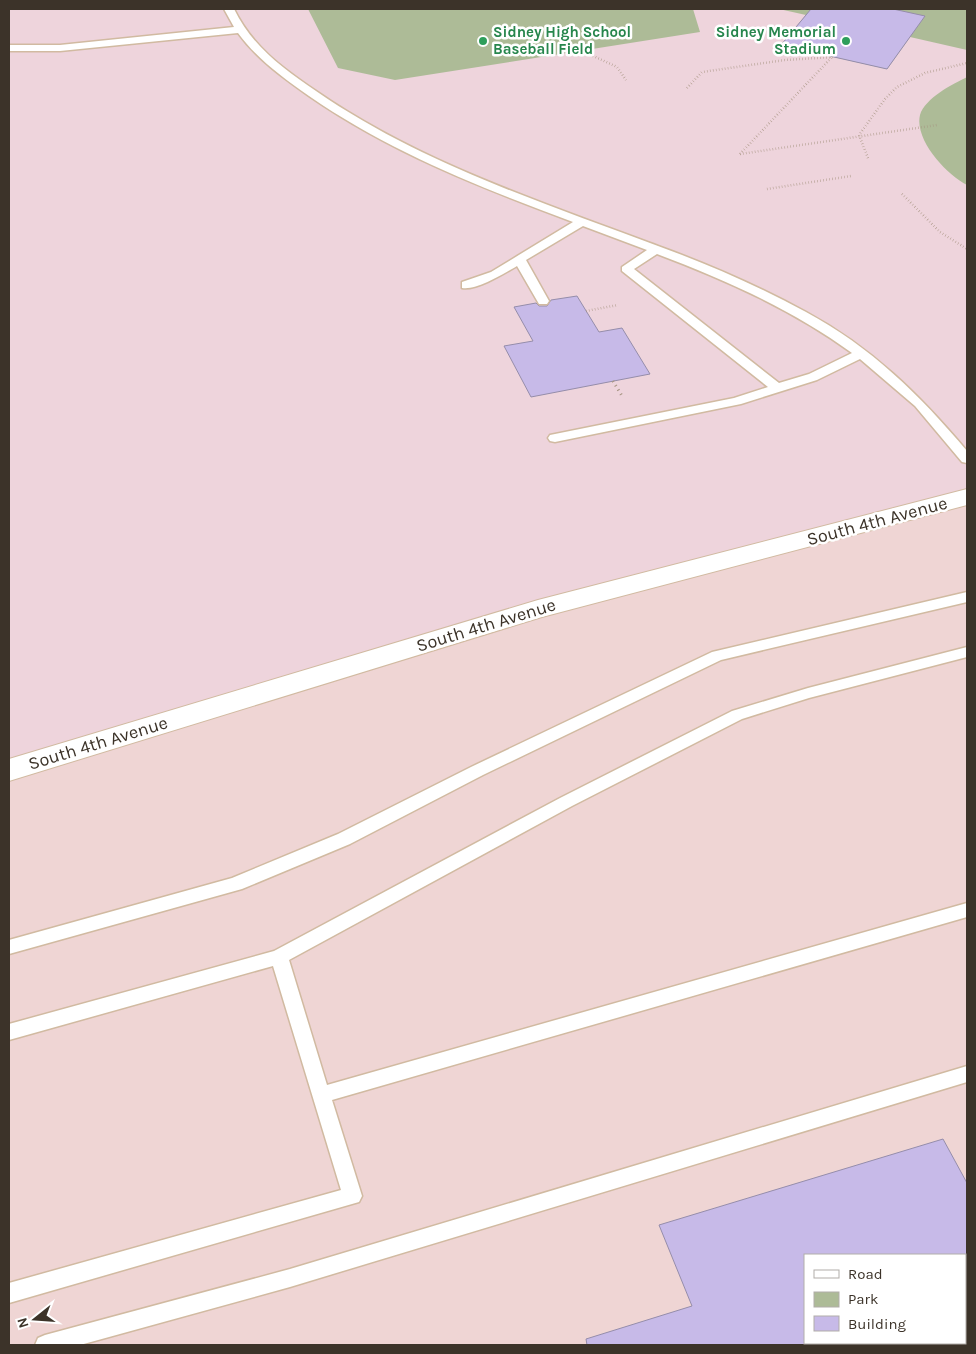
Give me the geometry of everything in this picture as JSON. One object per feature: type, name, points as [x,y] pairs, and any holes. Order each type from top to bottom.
[{"type":"street","name":"South 4th Avenue","points":[[9,770],[538,609],[967,497]]},
{"type":"lane","points":[[229,9],[238,30],[262,56],[312,94],[350,119],[444,166],[657,249],[749,289],[804,317],[861,354],[912,396],[967,459]]},
{"type":"lane","points":[[9,48],[60,48],[238,30]]},
{"type":"lane","points":[[466,285],[495,274],[583,221]]},
{"type":"lane","points":[[657,249],[626,268],[777,388]]},
{"type":"lane","points":[[519,259],[543,302]]},
{"type":"lane","points":[[555,438],[736,401],[813,377],[861,354]]},
{"type":"lane","points":[[9,947],[236,884],[344,839],[477,771],[717,656],[967,598]]},
{"type":"lane","points":[[9,1032],[279,957],[566,802],[737,715],[808,693],[967,652]]},
{"type":"lane","points":[[322,1095],[967,910]]},
{"type":"lane","points":[[9,1293],[352,1196],[279,957]]},
{"type":"lane","points":[[45,1345],[290,1278],[967,1074]]},
{"type":"path","points":[[582,51],[617,67],[626,80]]},
{"type":"path","points":[[687,88],[702,72],[785,60],[833,57],[740,154],[859,135],[937,126]]},
{"type":"path","points":[[859,135],[890,93],[906,80],[930,72],[967,64]]},
{"type":"path","points":[[859,135],[868,158]]},
{"type":"path","points":[[767,189],[851,176]]},
{"type":"path","points":[[902,194],[940,232],[967,249]]},
{"type":"path","points":[[586,311],[618,305]]},
{"type":"path","points":[[613,381],[622,396]]},
{"type":"shaded area","points":[[9,9],[967,9],[967,497],[538,609],[9,770]]},
{"type":"shaded area","points":[[967,497],[967,1345],[9,1345],[9,770],[538,609]]},
{"type":"green space","name":"Sidney High School Baseball Field","points":[[308,9],[693,9],[700,32],[395,80],[338,68]]},
{"type":"green space","name":"Sidney Memorial Stadium","points":[[779,9],[967,9],[967,50],[910,37],[887,69],[781,45],[806,15]]},
{"type":"green space","points":[[967,77],[967,185],[950,173],[934,156],[922,135],[919,125],[923,109],[933,97]]},
{"type":"building","name":"Sidney Memorial Stadium","points":[[811,9],[893,9],[925,16],[887,69],[781,45]]},
{"type":"building","points":[[577,296],[599,332],[622,328],[650,374],[531,397],[504,346],[533,341],[514,307],[536,303],[539,306],[547,306],[551,300]]},
{"type":"building","points":[[943,1139],[967,1183],[967,1255],[804,1254],[805,1345],[587,1345],[586,1339],[692,1306],[659,1225]]},
{"type":"place","name":"Sidney High School Baseball Field","points":[[483,41]]},
{"type":"place","name":"Sidney Memorial Stadium","points":[[846,41]]}]
